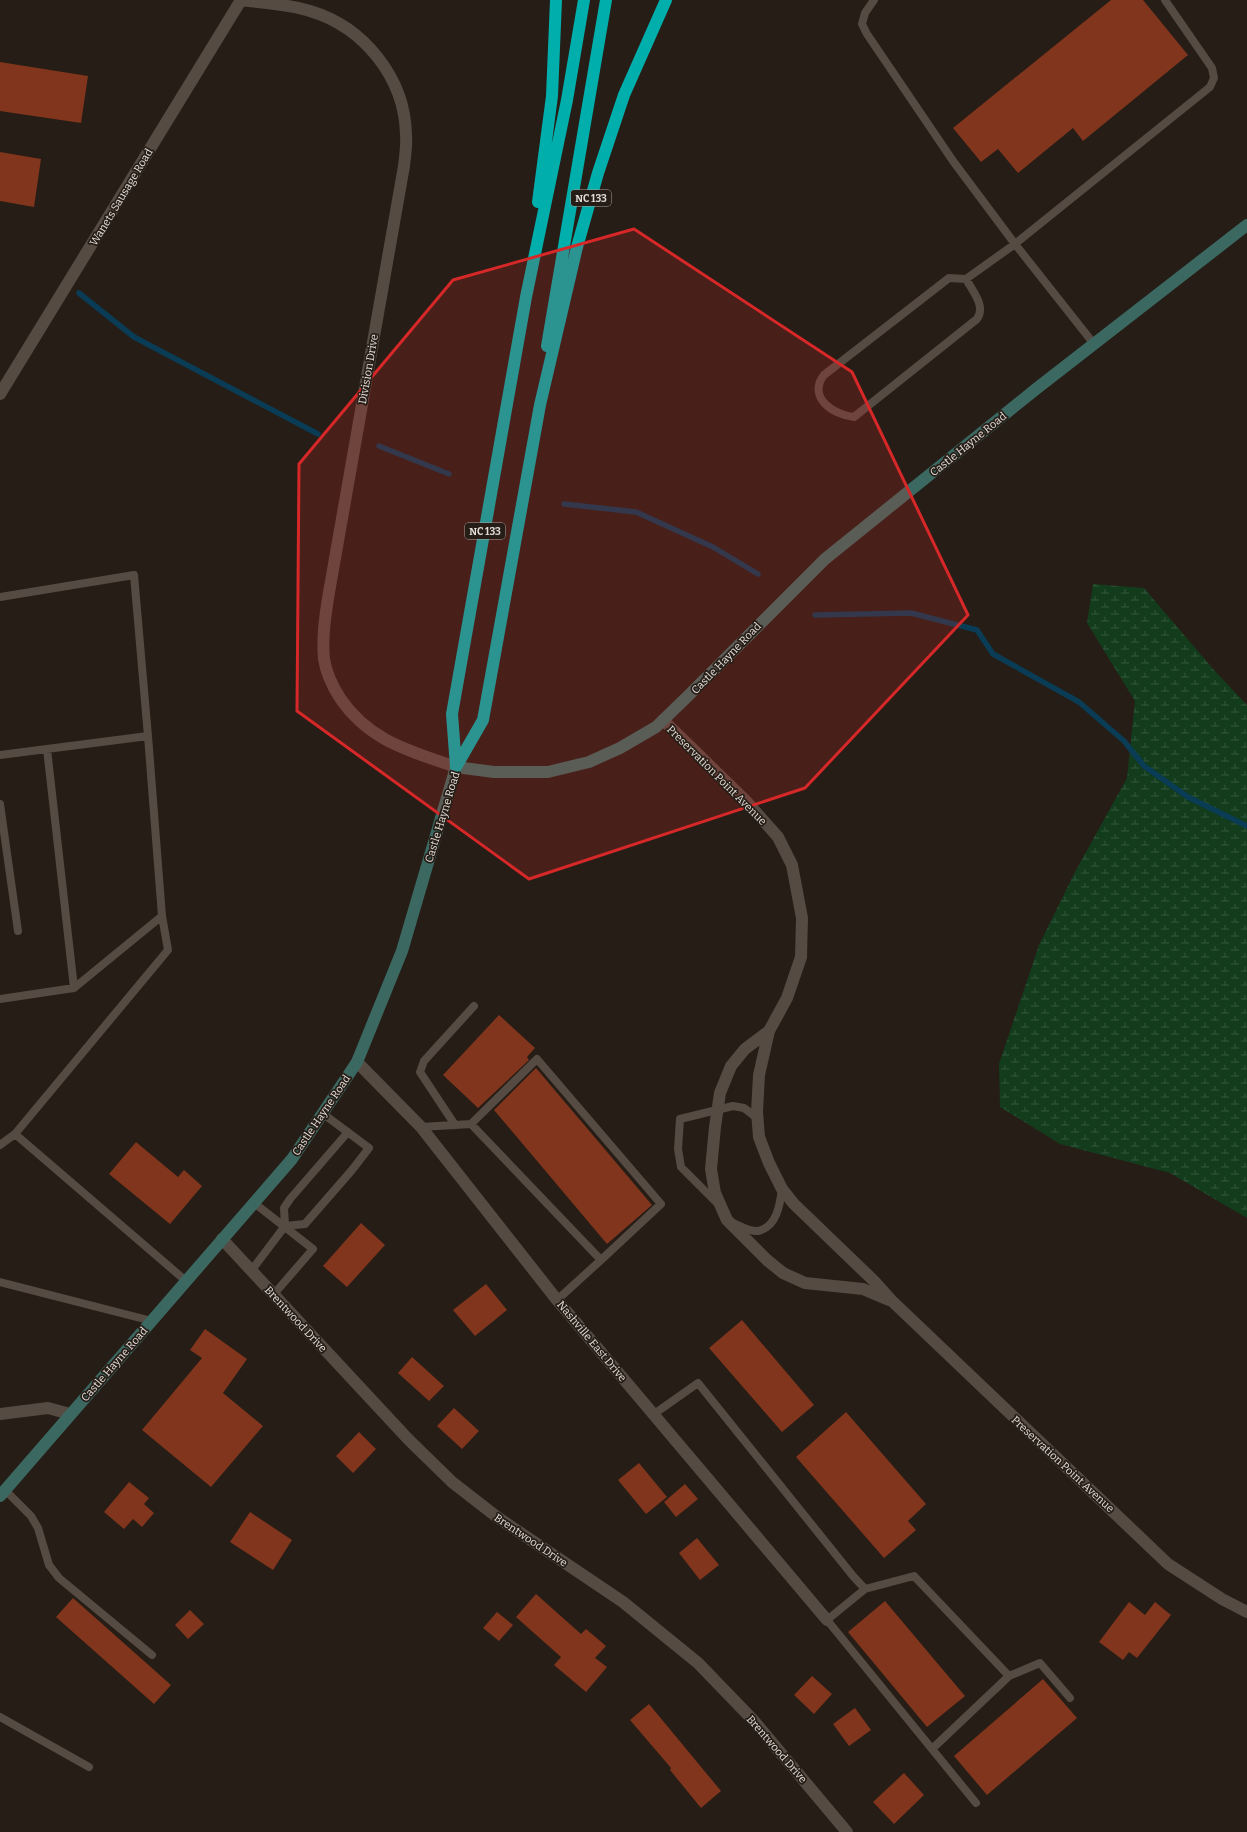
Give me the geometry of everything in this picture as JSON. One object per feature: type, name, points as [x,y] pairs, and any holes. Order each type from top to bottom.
[{"type":"highway","points":[[526,297],[552,96],[556,0]]},
{"type":"highway","name":"NC 133","points":[[456,767],[452,714],[526,297],[567,100],[584,0]]},
{"type":"highway","points":[[540,405],[549,328],[606,0]]},
{"type":"highway","name":"NC 133","points":[[456,767],[484,720],[540,405],[576,248],[598,173],[624,95],[666,0]]},
{"type":"main road","name":"Castle Hayne Road","points":[[3,1493],[292,1159],[358,1062],[402,951],[456,767],[494,772],[548,772],[590,762],[620,748],[656,727],[825,559],[1094,344],[1247,225]]},
{"type":"street","name":"Wanets Sausage Road","points":[[0,394],[241,0]]},
{"type":"street","name":"Division Drive","points":[[241,0],[308,10],[328,17],[349,29],[367,45],[384,65],[396,88],[404,113],[406,135],[404,166],[328,598],[323,629],[324,660],[334,689],[347,709],[362,725],[387,741],[456,767]]},
{"type":"street","name":"Preservation Point Avenue","points":[[663,720],[746,801],[778,837],[792,865],[802,918],[801,957],[787,998],[769,1031],[759,1075],[757,1118],[759,1137],[769,1163],[782,1189],[794,1204],[874,1281],[891,1300],[1168,1564],[1222,1599],[1247,1612]]},
{"type":"street","name":"Preservation Point Avenue","points":[[769,1031],[746,1049],[731,1066],[720,1093],[711,1169],[716,1193],[727,1220],[767,1260],[783,1273],[805,1283],[863,1289],[891,1300]]},
{"type":"street","name":"Nashville East Drive","points":[[358,1062],[421,1127],[557,1300],[828,1620]]},
{"type":"street","name":"Brentwood Drive","points":[[222,1239],[408,1439],[452,1482],[497,1517],[623,1602],[698,1663],[754,1721],[847,1832]]},
{"type":"street","points":[[0,1414],[48,1408],[70,1414]]},
{"type":"lane","points":[[874,0],[865,13],[862,24],[868,34],[953,161],[1015,244],[1094,344]]},
{"type":"lane","points":[[966,279],[981,307],[981,313],[977,319],[854,417],[830,409],[823,402],[819,388],[820,380],[824,375],[949,278],[966,279],[1015,244],[1210,87],[1214,78],[1212,68],[1165,0]]},
{"type":"lane","points":[[0,597],[134,575],[162,916],[168,950],[15,1134],[0,1145]]},
{"type":"lane","points":[[0,755],[148,736]]},
{"type":"lane","points":[[47,749],[74,988]]},
{"type":"lane","points":[[0,804],[18,931]]},
{"type":"lane","points":[[0,1000],[74,988],[162,916]]},
{"type":"lane","points":[[456,1125],[420,1072],[424,1061],[474,1006]]},
{"type":"lane","points":[[421,1127],[471,1124],[538,1059],[661,1204],[557,1300]]},
{"type":"lane","points":[[722,1208],[681,1167],[678,1149],[680,1119],[733,1106],[744,1108],[757,1118]]},
{"type":"lane","points":[[285,1226],[305,1224],[369,1148],[322,1113]]},
{"type":"lane","points":[[471,1124],[601,1260]]},
{"type":"lane","points":[[251,1271],[285,1226],[284,1208],[348,1132]]},
{"type":"lane","points":[[15,1134],[186,1281]]},
{"type":"lane","points":[[727,1220],[746,1229],[758,1231],[770,1223],[779,1210],[782,1189]]},
{"type":"lane","points":[[254,1203],[314,1249],[274,1294]]},
{"type":"lane","points":[[0,1282],[152,1321]]},
{"type":"lane","points":[[654,1414],[698,1383],[865,1589]]},
{"type":"lane","points":[[3,1493],[31,1516],[38,1528],[49,1565],[59,1578],[152,1655]]},
{"type":"lane","points":[[976,1803],[828,1620],[865,1589],[914,1576],[1009,1676]]},
{"type":"lane","points":[[932,1749],[1009,1676],[1040,1663],[1070,1698]]},
{"type":"lane","points":[[0,1717],[89,1767]]},
{"type":"highlighted area","points":[[634,229],[852,372],[968,615],[805,788],[529,879],[297,711],[299,464],[453,280]]},
{"type":"green space","points":[[1093,584],[1144,588],[1214,670],[1247,705],[1247,1218],[1170,1173],[1060,1144],[1000,1107],[999,1064],[1039,945],[1075,872],[1127,778],[1135,701],[1087,623]]},
{"type":"building","points":[[1111,0],[1143,0],[1188,55],[1083,141],[1073,128],[1018,173],[998,149],[981,162],[953,128]]},
{"type":"building","points":[[0,62],[88,76],[81,123],[0,111]]},
{"type":"building","points":[[0,152],[41,159],[34,207],[0,201]]},
{"type":"building","points":[[499,1015],[535,1048],[527,1057],[529,1060],[478,1108],[443,1075]]},
{"type":"building","points":[[536,1068],[652,1205],[607,1244],[494,1110]]},
{"type":"building","points":[[136,1142],[178,1177],[184,1170],[202,1186],[170,1224],[109,1174]]},
{"type":"building","points":[[361,1223],[385,1245],[347,1287],[323,1266]]},
{"type":"building","points":[[486,1284],[507,1310],[475,1336],[453,1310]]},
{"type":"building","points":[[742,1320],[814,1405],[782,1432],[709,1348]]},
{"type":"building","points":[[205,1329],[247,1359],[223,1393],[263,1426],[211,1487],[142,1430],[202,1358],[190,1350]]},
{"type":"building","points":[[412,1357],[444,1386],[429,1401],[398,1373]]},
{"type":"building","points":[[454,1408],[479,1431],[462,1449],[437,1426]]},
{"type":"building","points":[[846,1412],[926,1504],[908,1521],[916,1530],[884,1558],[796,1457]]},
{"type":"building","points":[[359,1432],[376,1449],[353,1473],[336,1456]]},
{"type":"building","points":[[639,1463],[667,1497],[646,1514],[618,1480]]},
{"type":"building","points":[[129,1482],[149,1498],[144,1504],[154,1513],[142,1527],[133,1519],[124,1529],[104,1512]]},
{"type":"building","points":[[685,1484],[698,1499],[676,1517],[664,1502]]},
{"type":"building","points":[[250,1512],[292,1540],[273,1570],[230,1542]]},
{"type":"building","points":[[697,1538],[719,1565],[700,1580],[679,1553]]},
{"type":"building","points":[[536,1594],[581,1634],[586,1629],[606,1646],[595,1658],[607,1667],[586,1692],[554,1665],[561,1657],[516,1617]]},
{"type":"building","points":[[73,1598],[171,1685],[154,1704],[56,1617]]},
{"type":"building","points":[[885,1601],[965,1696],[927,1727],[848,1632]]},
{"type":"building","points":[[1129,1602],[1145,1615],[1155,1602],[1171,1615],[1137,1658],[1129,1652],[1123,1660],[1099,1642]]},
{"type":"building","points":[[190,1610],[204,1624],[188,1639],[175,1625]]},
{"type":"building","points":[[497,1612],[513,1625],[499,1641],[483,1628]]},
{"type":"building","points":[[812,1676],[832,1694],[814,1714],[794,1695]]},
{"type":"building","points":[[1043,1679],[1077,1718],[987,1795],[954,1756]]},
{"type":"building","points":[[649,1704],[721,1791],[701,1808],[670,1770],[671,1768],[630,1720]]},
{"type":"building","points":[[855,1708],[871,1730],[849,1746],[833,1724]]},
{"type":"building","points":[[904,1773],[924,1795],[894,1824],[873,1802]]},
{"type":"waterway","points":[[79,293],[134,337],[318,434]]},
{"type":"waterway","points":[[379,446],[449,474]]},
{"type":"waterway","points":[[564,504],[636,512],[713,547],[758,574]]},
{"type":"waterway","points":[[815,615],[911,613],[977,630],[993,654],[1079,702],[1124,741],[1144,766],[1188,797],[1247,826]]}]
